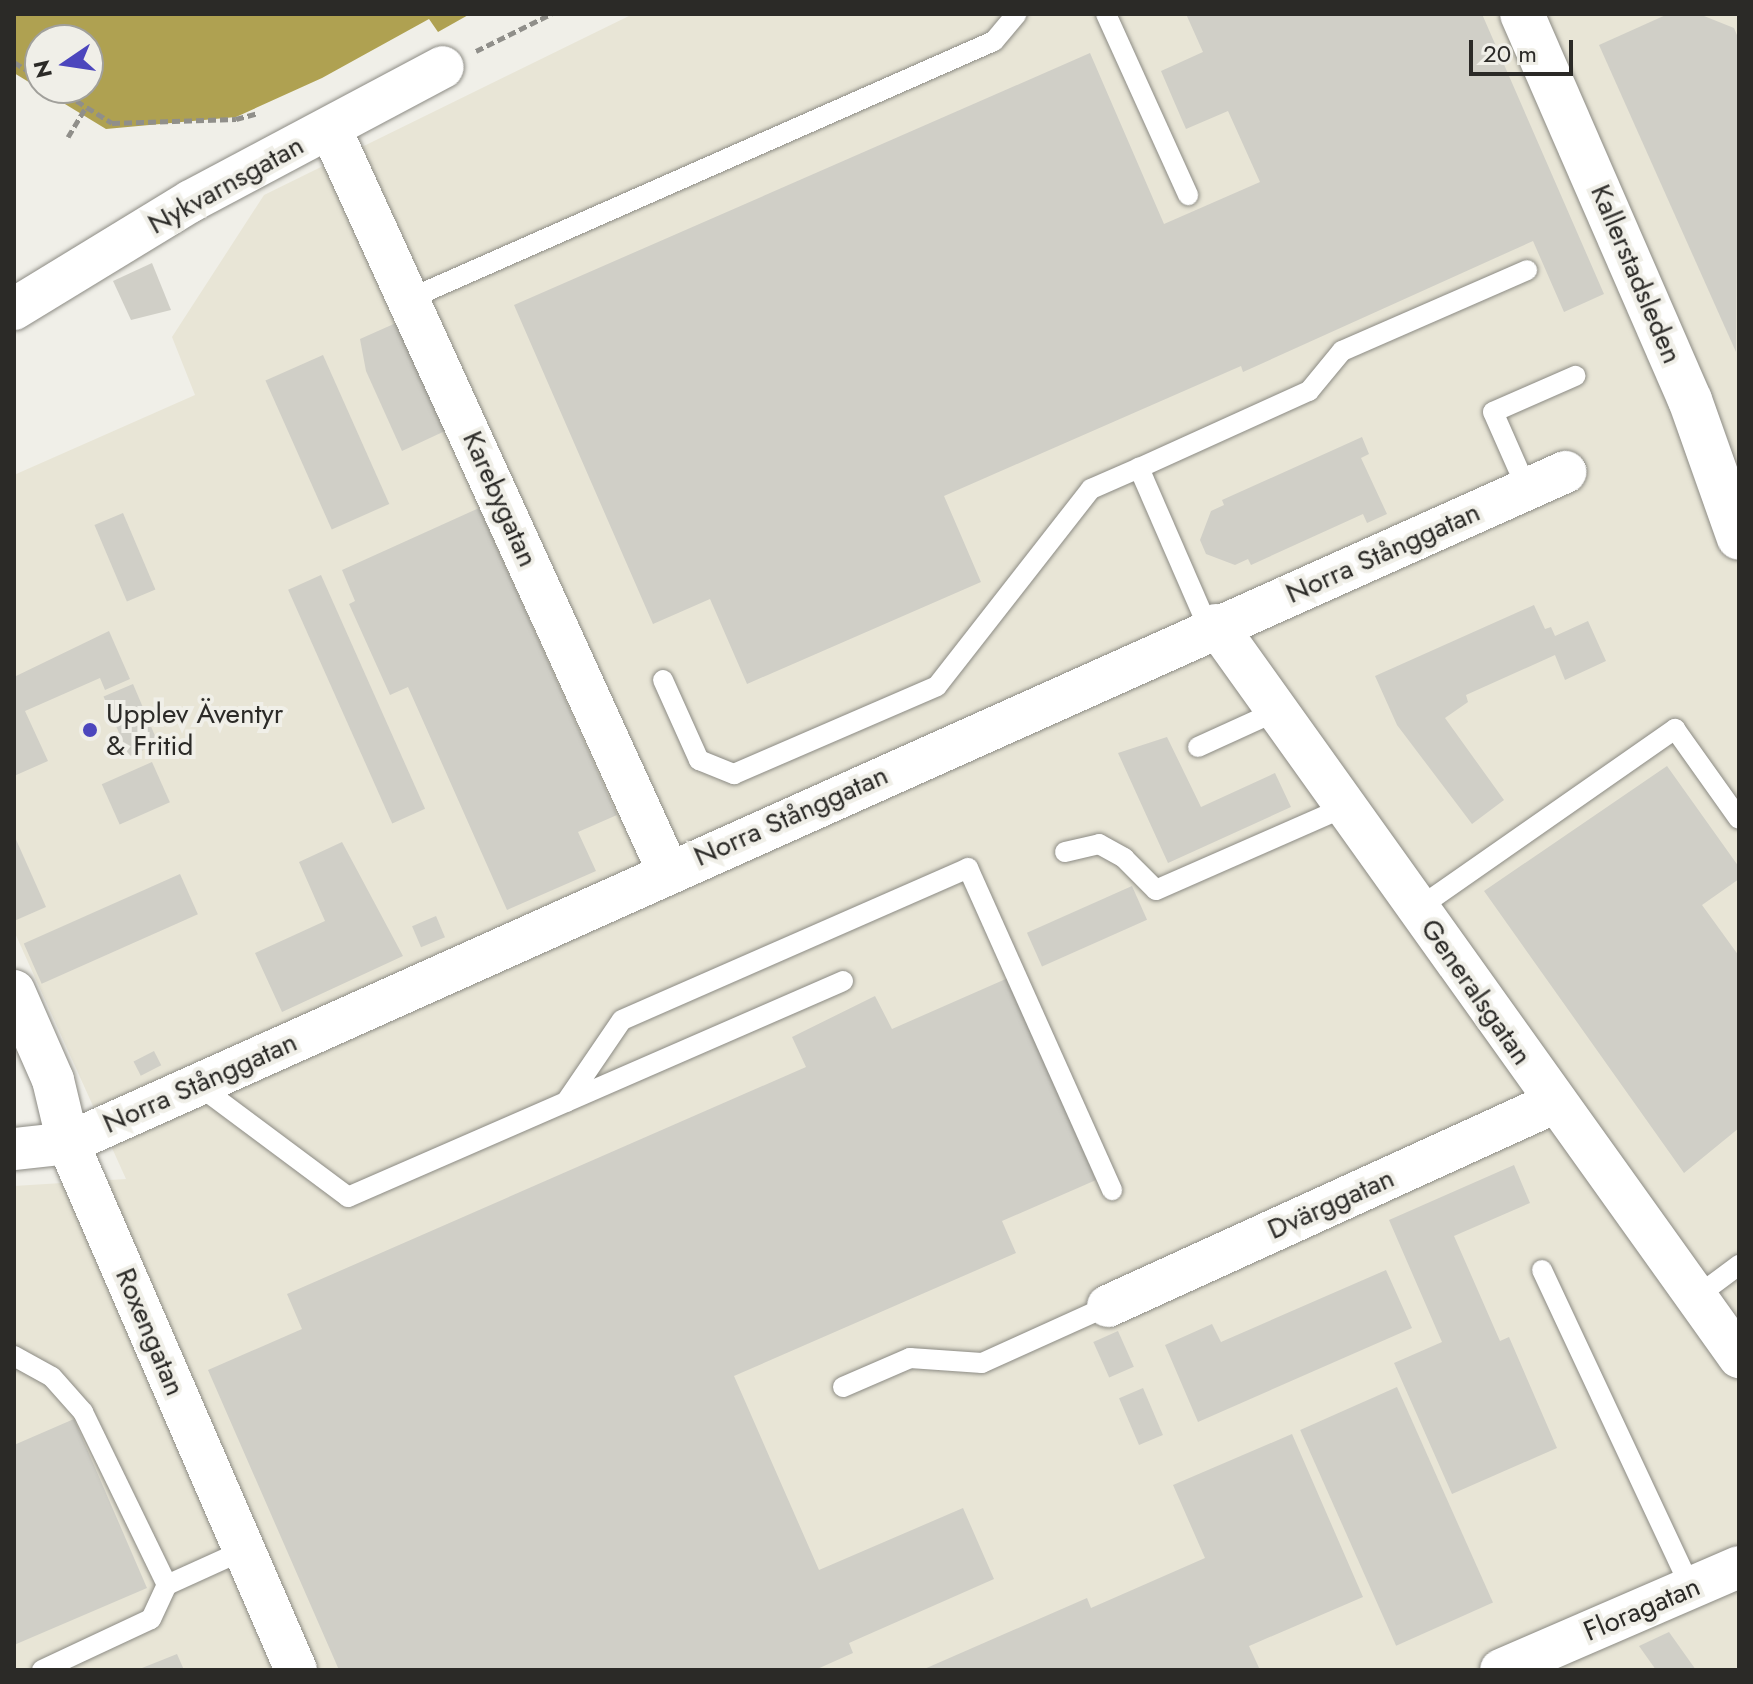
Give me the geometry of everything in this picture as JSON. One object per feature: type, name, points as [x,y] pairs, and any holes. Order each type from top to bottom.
[{"type":"main road","name":"Kallerstadsleden","points":[[1522,14],[1690,400],[1739,538]]},
{"type":"street","name":"Nykvarnsgatan","points":[[14,309],[191,201],[443,67]]},
{"type":"street","name":"Karebygatan","points":[[330,128],[668,871]]},
{"type":"street","name":"Norra Stånggatan","points":[[14,1149],[68,1143],[668,871],[1565,472]]},
{"type":"street","name":"Generalsgatan","points":[[1213,627],[1277,711],[1739,1357]]},
{"type":"street","name":"Roxengatan","points":[[14,991],[53,1080],[68,1143],[296,1670]]},
{"type":"street","name":"Dvärggatan","points":[[1108,1306],[1555,1102]]},
{"type":"street","name":"Floragatan","points":[[1501,1670],[1739,1567]]},
{"type":"lane","points":[[409,299],[994,41],[1017,14]]},
{"type":"lane","points":[[1106,14],[1188,195]]},
{"type":"lane","points":[[663,680],[699,760],[734,774],[937,686],[1091,489],[1309,391],[1342,351],[1527,270]]},
{"type":"lane","points":[[1527,489],[1493,412],[1575,376]]},
{"type":"lane","points":[[1139,468],[1213,627]]},
{"type":"lane","points":[[1198,747],[1277,711]]},
{"type":"lane","points":[[1417,909],[1675,729],[1739,819]]},
{"type":"lane","points":[[1065,852],[1099,844],[1124,858],[1156,890],[1345,807]]},
{"type":"lane","points":[[566,1102],[622,1020],[968,868],[1112,1190]]},
{"type":"lane","points":[[198,1085],[348,1197],[843,981]]},
{"type":"lane","points":[[1696,1297],[1739,1265]]},
{"type":"lane","points":[[1542,1270],[1691,1588]]},
{"type":"lane","points":[[843,1387],[910,1358],[982,1363],[1108,1306]]},
{"type":"lane","points":[[14,1356],[52,1377],[83,1412],[167,1585]]},
{"type":"lane","points":[[42,1670],[151,1619],[167,1585],[244,1550]]},
{"type":"path","points":[[443,67],[551,14]]},
{"type":"path","points":[[81,104],[112,123],[236,119],[258,113]]},
{"type":"path","points":[[68,137],[86,107]]},
{"type":"shaded area","points":[[14,14],[470,14],[438,32],[429,19],[322,78],[236,117],[106,129],[65,104],[104,104],[104,24],[24,24],[24,79],[14,73]]},
{"type":"shaded area","points":[[633,14],[1739,14],[1739,1670],[14,1670],[14,1186],[126,1179],[14,931],[14,475],[195,395],[172,337],[264,195]]},
{"type":"building","points":[[1186,14],[1482,14],[1604,294],[1564,312],[1533,241],[1243,372],[1241,366],[944,496],[981,582],[747,684],[710,599],[653,624],[514,305],[1090,53],[1164,224],[1260,182],[1228,111],[1186,129],[1161,71],[1203,52]]},
{"type":"building","points":[[1668,14],[1699,14],[1734,28],[1739,40],[1736,352],[1599,45]]},
{"type":"building","points":[[152,263],[171,310],[131,320],[113,281]]},
{"type":"building","points":[[396,323],[445,431],[402,451],[366,371],[360,339]]},
{"type":"building","points":[[323,355],[389,504],[332,530],[265,381]]},
{"type":"building","points":[[1362,437],[1369,454],[1361,458],[1387,514],[1367,523],[1363,514],[1251,565],[1248,559],[1235,565],[1206,554],[1200,540],[1211,511],[1224,505],[1222,500]]},
{"type":"building","points":[[479,508],[617,815],[578,832],[596,871],[507,910],[408,687],[390,695],[349,604],[355,601],[342,570]]},
{"type":"building","points":[[123,513],[155,589],[127,602],[94,525]]},
{"type":"building","points":[[321,575],[425,809],[392,824],[288,590]]},
{"type":"building","points":[[1534,605],[1545,629],[1551,627],[1555,636],[1588,621],[1606,661],[1565,680],[1555,655],[1466,695],[1468,702],[1445,718],[1504,800],[1472,824],[1397,725],[1375,676]]},
{"type":"building","points":[[109,631],[130,679],[105,690],[100,678],[25,711],[48,761],[14,776],[14,677]]},
{"type":"building","points":[[133,684],[158,744],[129,756],[104,697]]},
{"type":"building","points":[[1167,737],[1201,807],[1275,773],[1291,807],[1168,863],[1118,753]]},
{"type":"building","points":[[152,762],[170,802],[120,825],[102,784]]},
{"type":"building","points":[[1667,766],[1739,867],[1739,879],[1702,905],[1739,956],[1739,1128],[1684,1173],[1484,891]]},
{"type":"building","points":[[14,835],[46,907],[14,921]]},
{"type":"building","points":[[342,842],[403,956],[282,1012],[255,953],[325,921],[299,862]]},
{"type":"building","points":[[180,874],[198,914],[42,984],[24,944]]},
{"type":"building","points":[[1132,886],[1147,920],[1042,967],[1027,933]]},
{"type":"building","points":[[436,916],[445,937],[421,947],[412,926]]},
{"type":"building","points":[[1008,978],[1096,1180],[1002,1221],[1016,1253],[734,1376],[819,1570],[963,1508],[994,1579],[849,1643],[853,1653],[815,1670],[339,1670],[208,1370],[302,1329],[287,1294],[806,1067],[792,1037],[875,996],[892,1029]]},
{"type":"building","points":[[154,1051],[161,1065],[141,1076],[134,1061]]},
{"type":"building","points":[[1514,1165],[1530,1203],[1454,1236],[1500,1341],[1509,1337],[1557,1448],[1452,1494],[1394,1363],[1442,1342],[1389,1220]]},
{"type":"building","points":[[1386,1270],[1412,1328],[1198,1422],[1165,1345],[1212,1324],[1221,1342]]},
{"type":"building","points":[[1118,1331],[1134,1367],[1109,1378],[1093,1342]]},
{"type":"building","points":[[1397,1387],[1493,1603],[1396,1646],[1300,1430]]},
{"type":"building","points":[[1143,1388],[1163,1435],[1139,1445],[1119,1398]]},
{"type":"building","points":[[74,1419],[147,1588],[14,1645],[14,1445]]},
{"type":"building","points":[[1292,1434],[1363,1597],[1249,1646],[1260,1670],[922,1670],[1087,1598],[1091,1608],[1205,1558],[1173,1485]]},
{"type":"building","points":[[1669,1632],[1696,1670],[1656,1670],[1639,1646]]},
{"type":"building","points":[[177,1654],[184,1670],[137,1670]]},
{"type":"place","name":"Upplev Äventyr & Fritid","points":[[90,730]]}]
